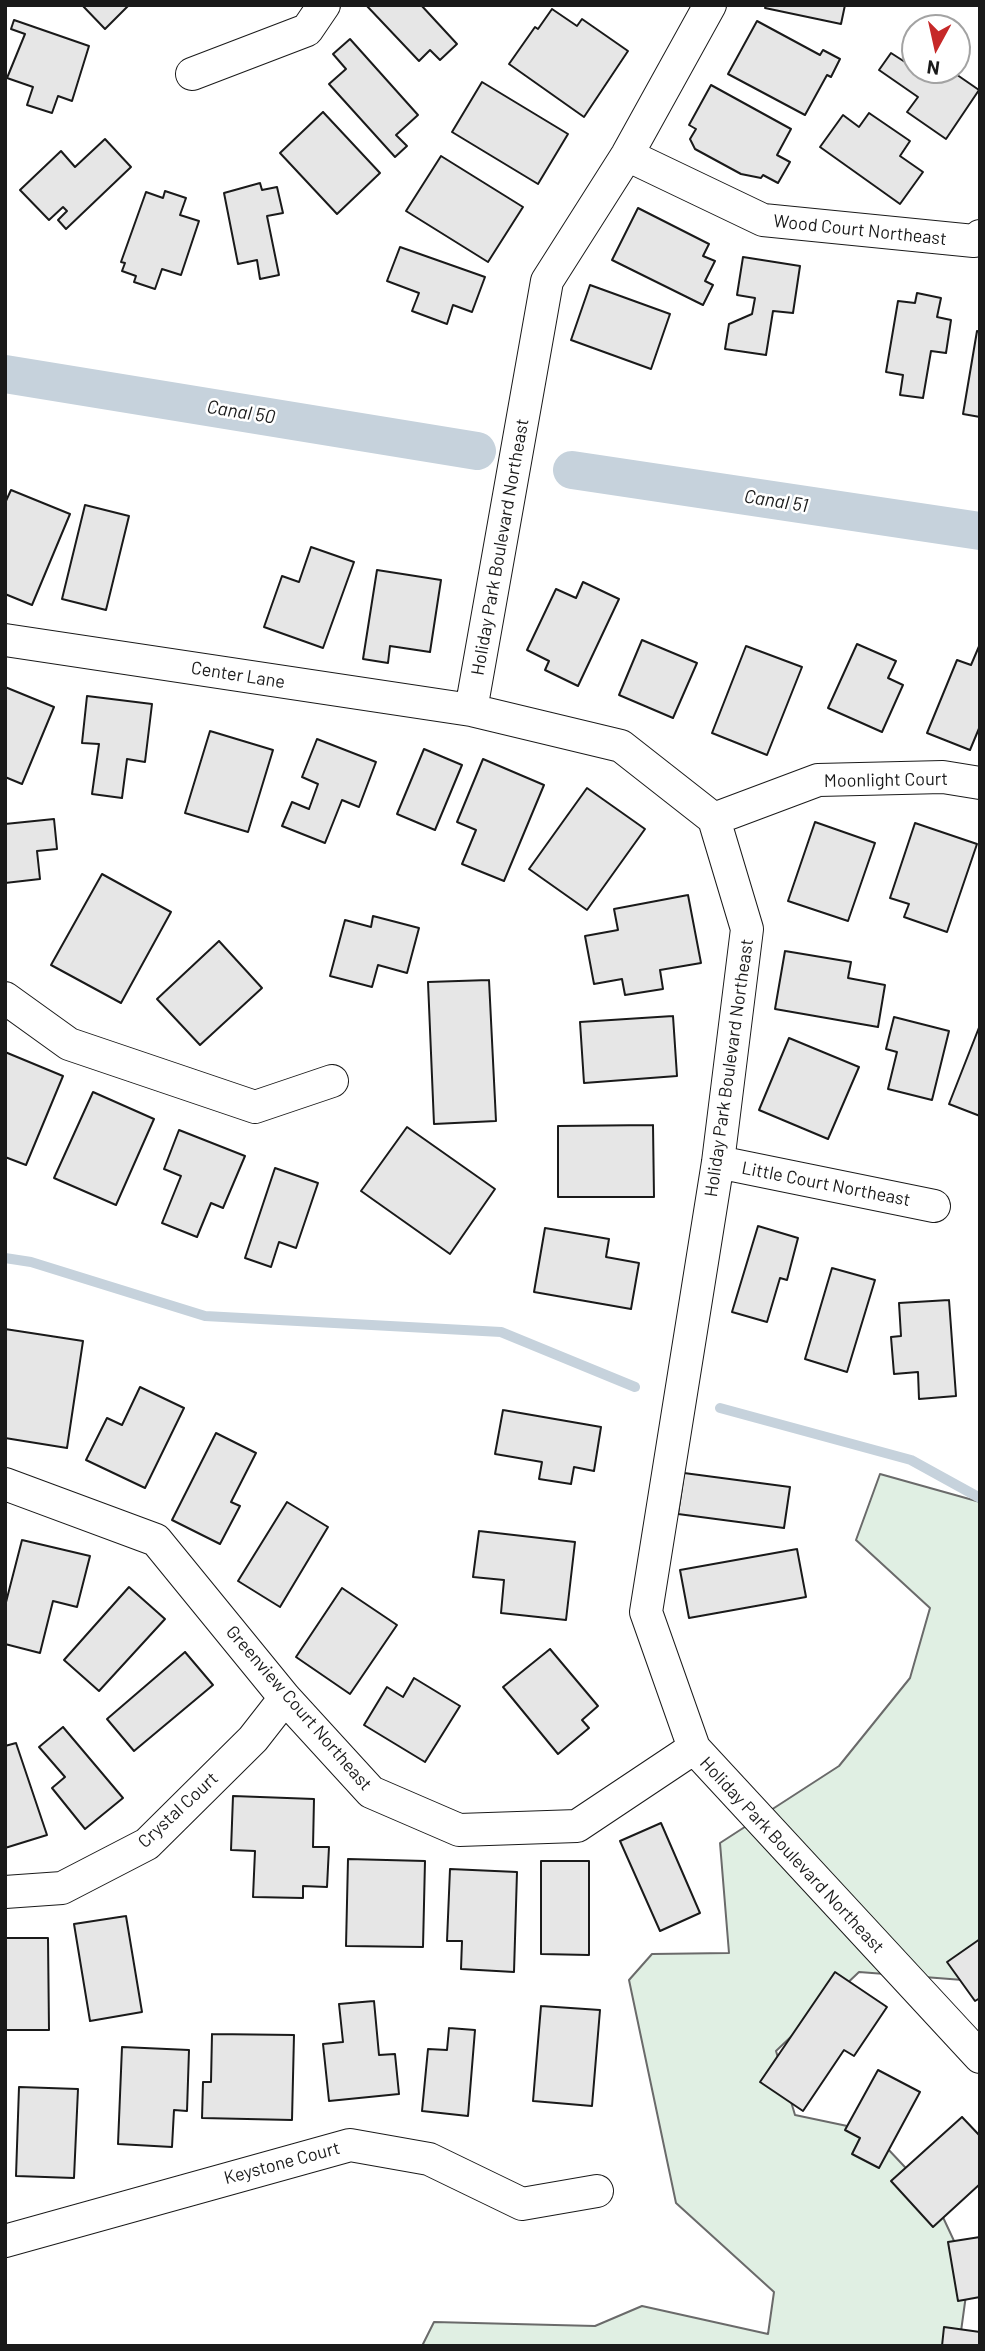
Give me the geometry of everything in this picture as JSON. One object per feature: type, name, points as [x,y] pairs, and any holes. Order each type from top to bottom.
[{"type":"street","points":[[192,74],[307,30],[324,5]]},
{"type":"street","name":"Holiday Park Boulevard Northeast","points":[[471,710],[547,281],[627,155],[710,5]]},
{"type":"street","name":"Wood Court Northeast","points":[[627,155],[764,220],[974,241],[980,236]]},
{"type":"street","name":"Center Lane","points":[[5,640],[471,710]]},
{"type":"street","points":[[471,710],[621,746],[714,819]]},
{"type":"street","name":"Moonlight Court","points":[[714,819],[818,780],[943,777],[980,783]]},
{"type":"street","name":"Holiday Park Boulevard Northeast","points":[[714,819],[747,929],[718,1162],[646,1612],[694,1748],[980,2057]]},
{"type":"street","points":[[5,998],[69,1044],[255,1107],[332,1081]]},
{"type":"street","name":"Little Court Northeast","points":[[718,1162],[934,1206]]},
{"type":"street","name":"Greenview Court Northeast","points":[[5,1484],[156,1541],[285,1698],[370,1791],[459,1830],[577,1826],[694,1748]]},
{"type":"street","name":"Crystal Court","points":[[5,1892],[62,1888],[147,1844],[253,1739],[285,1698]]},
{"type":"street","name":"Keystone Court","points":[[5,2241],[350,2145],[429,2159],[522,2204],[597,2191]]},
{"type":"green space","points":[[880,1474],[980,1502],[980,1962],[963,1980],[859,1972],[776,2051],[795,2115],[871,2131],[934,2198],[969,2273],[959,2346],[422,2346],[434,2322],[595,2326],[642,2306],[768,2334],[774,2292],[676,2203],[629,1980],[652,1954],[729,1953],[720,1843],[839,1766],[910,1678],[930,1608],[856,1540]]},
{"type":"building","points":[[82,5],[129,5],[105,29]]},
{"type":"building","points":[[366,5],[421,5],[457,44],[440,60],[430,50],[419,61]]},
{"type":"building","points":[[766,5],[845,5],[841,24],[765,8]]},
{"type":"building","points":[[552,9],[577,26],[582,19],[628,51],[584,117],[509,64],[535,27],[538,29]]},
{"type":"building","points":[[14,20],[89,46],[72,101],[58,96],[52,113],[27,105],[33,87],[7,78],[25,34],[11,29]]},
{"type":"building","points":[[757,21],[820,55],[823,50],[840,59],[831,77],[827,75],[805,115],[728,74]]},
{"type":"building","points":[[350,39],[418,115],[396,135],[407,146],[395,157],[329,84],[346,69],[333,54]]},
{"type":"building","points":[[891,53],[901,59],[901,84],[970,84],[979,90],[946,139],[907,112],[918,97],[879,70]]},
{"type":"building","points":[[482,82],[568,134],[538,184],[452,132]]},
{"type":"building","points":[[711,85],[791,129],[777,155],[790,162],[778,183],[763,175],[761,178],[741,174],[695,149],[690,139],[696,129],[689,125]]},
{"type":"building","points":[[323,112],[380,173],[337,214],[280,153]]},
{"type":"building","points":[[869,113],[910,141],[900,156],[923,172],[900,204],[820,147],[843,115],[859,127]]},
{"type":"building","points":[[105,139],[131,167],[66,229],[58,220],[67,211],[63,207],[49,220],[20,190],[61,151],[75,167]]},
{"type":"building","points":[[441,156],[523,207],[488,262],[406,211]]},
{"type":"building","points":[[260,183],[262,190],[277,187],[283,213],[267,216],[279,275],[260,279],[257,260],[238,264],[224,193]]},
{"type":"building","points":[[165,191],[186,198],[180,215],[199,221],[181,275],[162,269],[155,289],[134,282],[136,276],[122,271],[125,263],[121,262],[146,192],[163,198]]},
{"type":"building","points":[[638,208],[709,244],[703,256],[715,261],[705,281],[713,285],[703,305],[612,260]]},
{"type":"building","points":[[400,247],[485,277],[472,312],[453,305],[447,324],[412,311],[419,293],[387,281]]},
{"type":"building","points":[[743,257],[800,266],[793,313],[773,311],[766,355],[725,349],[729,324],[752,314],[755,298],[737,295]]},
{"type":"building","points":[[590,285],[670,314],[651,369],[571,340]]},
{"type":"building","points":[[917,293],[941,298],[937,317],[951,320],[946,353],[931,351],[923,398],[900,395],[903,375],[886,372],[898,301],[915,303]]},
{"type":"building","points":[[977,331],[980,332],[980,417],[963,414]]},
{"type":"building","points":[[11,490],[70,514],[32,605],[5,594],[5,503]]},
{"type":"building","points":[[85,505],[129,516],[106,610],[62,599]]},
{"type":"building","points":[[311,547],[354,562],[323,648],[264,627],[282,576],[299,582]]},
{"type":"building","points":[[377,570],[441,580],[430,652],[390,646],[388,663],[363,659]]},
{"type":"building","points":[[583,582],[619,599],[578,686],[545,670],[549,661],[527,650],[556,589],[576,598]]},
{"type":"building","points":[[642,640],[697,663],[673,718],[619,695]]},
{"type":"building","points":[[857,644],[896,661],[888,678],[903,685],[882,732],[828,708]]},
{"type":"building","points":[[980,644],[980,726],[970,750],[927,733],[957,660],[971,665]]},
{"type":"building","points":[[746,646],[802,667],[767,755],[712,733]]},
{"type":"building","points":[[5,687],[54,707],[22,784],[5,777]]},
{"type":"building","points":[[87,696],[152,704],[145,762],[127,759],[122,798],[92,794],[99,744],[82,743]]},
{"type":"building","points":[[210,731],[273,750],[248,832],[185,813]]},
{"type":"building","points":[[317,739],[376,762],[359,807],[342,800],[325,843],[282,826],[292,802],[309,809],[318,784],[302,777]]},
{"type":"building","points":[[424,749],[462,765],[435,830],[397,814]]},
{"type":"building","points":[[483,759],[544,785],[504,881],[462,864],[476,830],[457,822]]},
{"type":"building","points":[[587,788],[645,829],[587,910],[529,869]]},
{"type":"building","points":[[54,819],[57,849],[37,851],[40,879],[5,883],[5,824]]},
{"type":"building","points":[[815,822],[875,843],[848,921],[788,901]]},
{"type":"building","points":[[915,823],[977,844],[947,932],[904,917],[909,904],[890,898]]},
{"type":"building","points":[[102,874],[171,912],[121,1003],[51,965]]},
{"type":"building","points":[[688,895],[701,963],[660,970],[663,989],[625,995],[622,979],[594,984],[585,936],[618,930],[614,909]]},
{"type":"building","points":[[373,916],[419,928],[407,973],[378,965],[372,987],[330,976],[345,920],[371,927]]},
{"type":"building","points":[[219,941],[262,988],[200,1045],[157,999]]},
{"type":"building","points":[[785,951],[851,962],[848,978],[885,985],[878,1027],[775,1009]]},
{"type":"building","points":[[489,980],[496,1121],[434,1124],[428,982]]},
{"type":"building","points":[[673,1016],[677,1076],[584,1083],[580,1022]]},
{"type":"building","points":[[894,1017],[949,1031],[932,1100],[888,1089],[897,1052],[886,1049]]},
{"type":"building","points":[[980,1025],[980,1116],[949,1104]]},
{"type":"building","points":[[789,1038],[859,1067],[828,1139],[759,1110]]},
{"type":"building","points":[[5,1052],[63,1076],[26,1165],[5,1157]]},
{"type":"building","points":[[93,1092],[154,1119],[116,1205],[54,1178]]},
{"type":"building","points":[[653,1125],[654,1197],[558,1197],[558,1126]]},
{"type":"building","points":[[407,1127],[495,1189],[450,1254],[361,1191]]},
{"type":"building","points":[[179,1130],[245,1156],[223,1208],[211,1203],[197,1237],[162,1223],[181,1176],[164,1169]]},
{"type":"building","points":[[275,1168],[318,1183],[296,1248],[279,1242],[271,1267],[245,1258]]},
{"type":"building","points":[[758,1226],[798,1238],[787,1280],[780,1278],[767,1322],[732,1312]]},
{"type":"building","points":[[545,1228],[609,1239],[606,1257],[639,1263],[631,1309],[534,1292]]},
{"type":"building","points":[[832,1268],[875,1280],[847,1372],[805,1359]]},
{"type":"building","points":[[949,1300],[956,1396],[919,1399],[918,1372],[894,1374],[891,1337],[901,1336],[899,1303]]},
{"type":"building","points":[[5,1329],[83,1341],[67,1448],[5,1438]]},
{"type":"building","points":[[140,1387],[184,1408],[145,1488],[86,1460],[107,1418],[122,1425]]},
{"type":"building","points":[[503,1410],[601,1427],[594,1471],[574,1467],[571,1484],[539,1479],[542,1462],[495,1454]]},
{"type":"building","points":[[216,1433],[256,1453],[231,1502],[240,1506],[220,1544],[172,1520]]},
{"type":"building","points":[[684,1473],[790,1487],[784,1528],[678,1514]]},
{"type":"building","points":[[287,1502],[328,1527],[280,1607],[238,1581]]},
{"type":"building","points":[[479,1531],[575,1542],[566,1620],[501,1613],[504,1580],[473,1577]]},
{"type":"building","points":[[22,1540],[90,1556],[77,1607],[53,1601],[40,1653],[5,1644],[5,1606]]},
{"type":"building","points":[[797,1549],[806,1597],[689,1618],[680,1570]]},
{"type":"building","points":[[129,1587],[165,1619],[99,1691],[64,1660]]},
{"type":"building","points":[[342,1588],[397,1625],[350,1694],[296,1657]]},
{"type":"building","points":[[550,1649],[598,1706],[582,1720],[589,1728],[558,1754],[503,1687]]},
{"type":"building","points":[[185,1652],[213,1685],[134,1751],[107,1719]]},
{"type":"building","points":[[414,1678],[460,1706],[425,1762],[364,1725],[387,1687],[403,1697]]},
{"type":"building","points":[[63,1727],[123,1798],[85,1829],[52,1788],[65,1777],[39,1747]]},
{"type":"building","points":[[16,1743],[47,1835],[5,1848],[5,1746]]},
{"type":"building","points":[[233,1796],[314,1799],[313,1847],[329,1847],[327,1887],[303,1886],[303,1898],[253,1897],[255,1851],[231,1850]]},
{"type":"building","points":[[661,1823],[700,1913],[660,1931],[620,1841]]},
{"type":"building","points":[[348,1859],[425,1861],[423,1947],[346,1946]]},
{"type":"building","points":[[541,1861],[589,1861],[589,1955],[541,1954]]},
{"type":"building","points":[[450,1869],[517,1872],[514,1972],[461,1969],[462,1941],[447,1941]]},
{"type":"building","points":[[126,1916],[142,2012],[90,2021],[74,1924]]},
{"type":"building","points":[[5,1938],[48,1938],[49,2030],[5,2030]]},
{"type":"building","points":[[980,1939],[980,1998],[975,2001],[947,1962]]},
{"type":"building","points":[[835,1972],[887,2007],[854,2056],[844,2050],[803,2111],[760,2082]]},
{"type":"building","points":[[374,2001],[379,2055],[395,2054],[399,2094],[329,2101],[323,2044],[343,2042],[339,2004]]},
{"type":"building","points":[[541,2006],[600,2010],[592,2106],[533,2101]]},
{"type":"building","points":[[449,2028],[475,2030],[468,2116],[422,2111],[428,2049],[447,2050]]},
{"type":"building","points":[[212,2034],[294,2035],[292,2120],[202,2118],[203,2082],[211,2082]]},
{"type":"building","points":[[122,2047],[189,2050],[187,2111],[174,2110],[172,2147],[118,2144]]},
{"type":"building","points":[[878,2070],[920,2092],[879,2168],[852,2154],[860,2138],[845,2130]]},
{"type":"building","points":[[19,2087],[78,2089],[74,2178],[16,2176]]},
{"type":"building","points":[[962,2117],[980,2136],[980,2184],[933,2227],[891,2181]]},
{"type":"building","points":[[980,2237],[980,2297],[958,2301],[948,2242]]},
{"type":"building","points":[[944,2327],[980,2332],[980,2346],[942,2346]]},
{"type":"waterway","name":"Canal 50","points":[[5,374],[477,451]]},
{"type":"waterway","name":"Canal 51","points":[[572,470],[980,531]]},
{"type":"waterway","points":[[5,1258],[31,1262],[205,1316],[501,1332],[635,1387]]},
{"type":"waterway","points":[[720,1408],[911,1460],[980,1498]]}]
